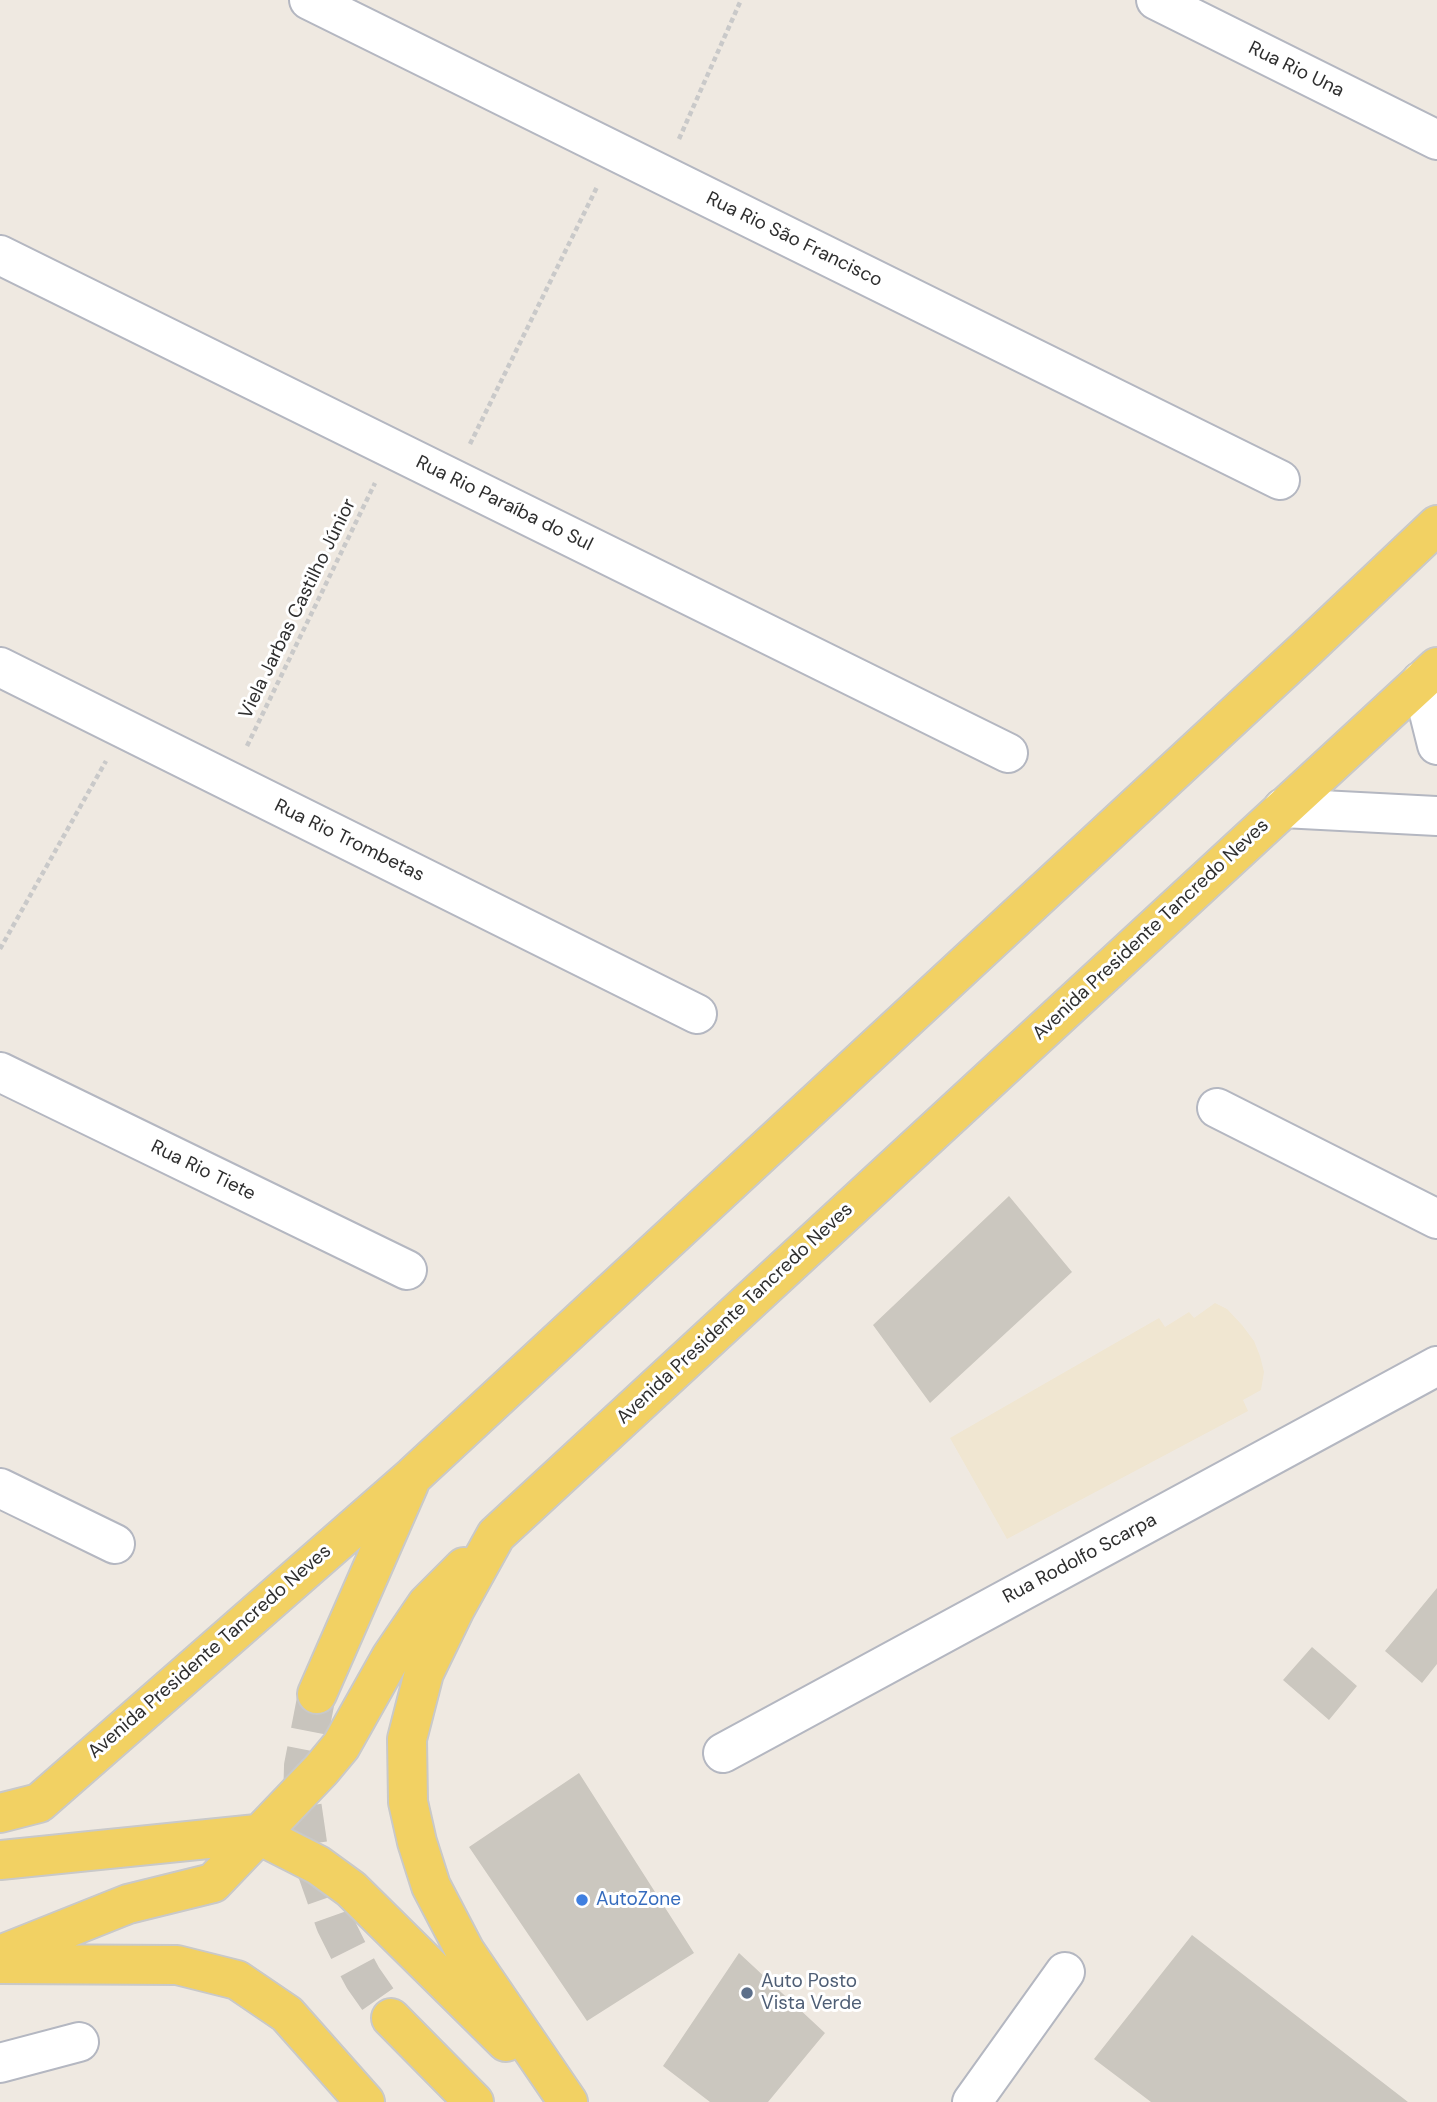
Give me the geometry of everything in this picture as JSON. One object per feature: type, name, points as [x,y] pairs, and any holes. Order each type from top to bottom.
[{"type":"main road","name":"Avenida Presidente Tancredo Neves","points":[[0,1813],[39,1802],[412,1476],[1437,525]]},
{"type":"main road","name":"Avenida Presidente Tancredo Neves","points":[[568,2102],[459,1940],[431,1886],[408,1802],[407,1738],[424,1673],[455,1609],[496,1535],[1429,674]]},
{"type":"main road","name":"Avenida Presidente Tancredo Neves","points":[[317,1694],[412,1476]]},
{"type":"main road","points":[[0,1955],[128,1904],[213,1883],[341,1746],[391,1657],[427,1604],[496,1535]]},
{"type":"main road","points":[[0,1860],[257,1834],[318,1865],[351,1889],[568,2102]]},
{"type":"main road","points":[[0,1964],[177,1965],[237,1980],[287,2014],[365,2102]]},
{"type":"main road","points":[[391,2018],[474,2102]]},
{"type":"street","name":"Rua Rio São Francisco","points":[[309,0],[1280,480]]},
{"type":"street","name":"Rua Rio Una","points":[[1156,0],[1437,139]]},
{"type":"street","name":"Rua Rio Paraíba do Sul","points":[[0,255],[1008,753]]},
{"type":"street","name":"Rua Rio Trombetas","points":[[0,667],[697,1014]]},
{"type":"street","points":[[1429,674],[1437,745]]},
{"type":"street","points":[[1283,808],[1437,816]]},
{"type":"street","name":"Rua Rio Tiete","points":[[0,1072],[407,1270]]},
{"type":"street","points":[[1217,1108],[1437,1219]]},
{"type":"street","name":"Rua Rodolfo Scarpa","points":[[723,1753],[1437,1366]]},
{"type":"street","points":[[0,1488],[114,1544]]},
{"type":"street","points":[[972,2102],[1065,1972]]},
{"type":"street","points":[[0,2063],[79,2042]]},
{"type":"path","points":[[663,175],[741,0]]},
{"type":"path","points":[[453,479],[614,151]]},
{"type":"path","name":"Viela Jarbas Castilho Júnior","points":[[230,781],[392,449]]},
{"type":"path","points":[[0,949],[124,729]]},
{"type":"shaded area","points":[[1215,1303],[1227,1309],[1242,1325],[1254,1341],[1260,1356],[1264,1372],[1261,1390],[1243,1400],[1248,1411],[1007,1539],[950,1438],[1159,1318],[1165,1327],[1189,1312],[1194,1318]]},
{"type":"building","points":[[1009,1196],[1072,1272],[930,1403],[873,1325]]},
{"type":"building","points":[[1437,1588],[1437,1664],[1422,1683],[1385,1651]]},
{"type":"building","points":[[1312,1647],[1357,1686],[1329,1720],[1283,1680]]},
{"type":"building","name":"AutoZone","points":[[579,1773],[694,1953],[587,2021],[469,1847]]},
{"type":"building","points":[[1192,1935],[1408,2102],[1151,2102],[1094,2059]]},
{"type":"building","name":"Auto Posto Vista Verde","points":[[739,1953],[825,2033],[768,2102],[710,2102],[663,2066]]},
{"type":"tunnel","points":[[317,1694],[303,1766],[302,1802],[309,1850],[335,1924],[363,1978],[391,2018]]},
{"type":"place","name":"AutoZone","points":[[582,1900]]},
{"type":"place","name":"Auto Posto Vista Verde","points":[[747,1993]]}]
